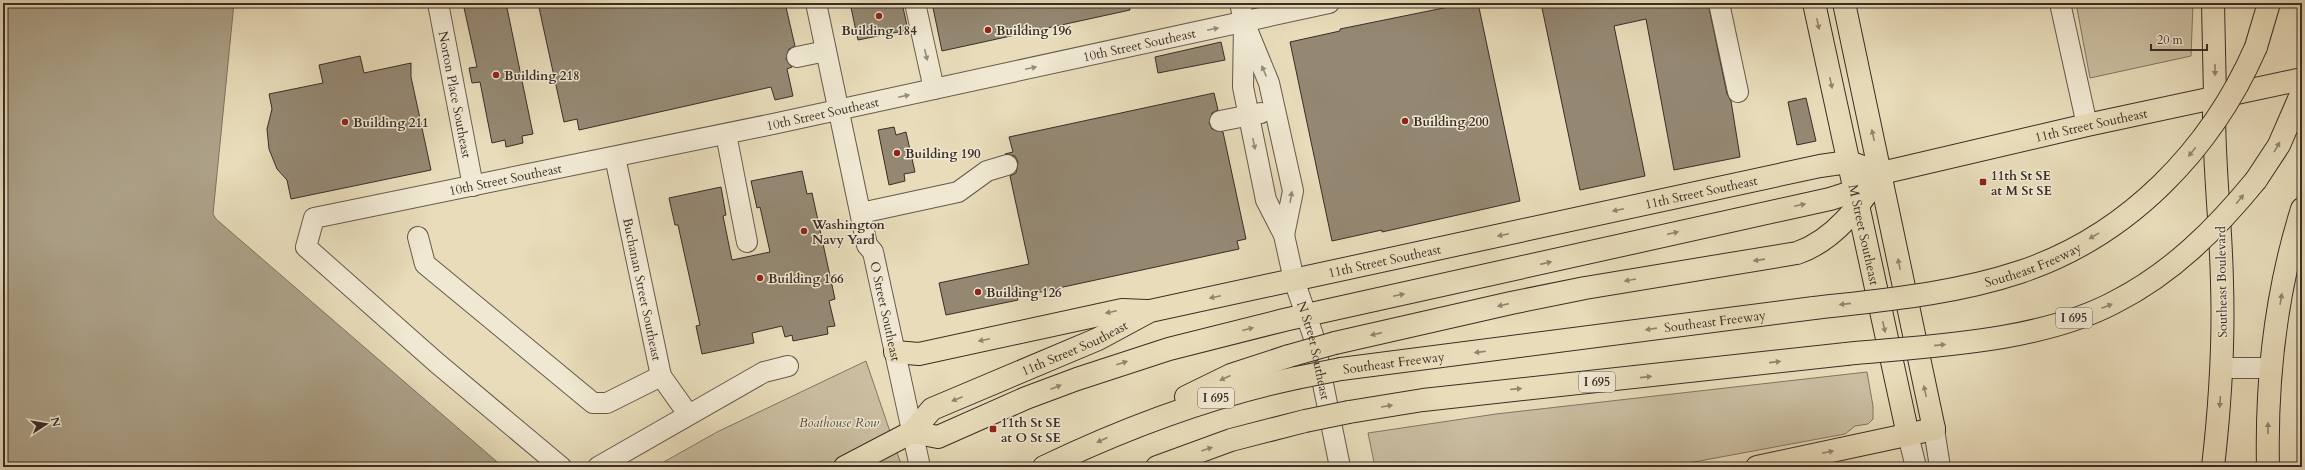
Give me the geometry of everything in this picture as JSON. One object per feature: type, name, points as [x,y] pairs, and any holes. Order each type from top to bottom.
[{"type":"main road","name":"M Street Southeast","points":[[1814,3],[1908,435]]},
{"type":"main road","points":[[1757,467],[1934,429],[1844,3]]},
{"type":"main road","name":"Southeast Boulevard","points":[[2213,3],[2215,97],[2214,143],[2222,289],[2222,368],[2213,467]]},
{"type":"main road","points":[[2256,47],[2260,3]]},
{"type":"main road","name":"Southeast Freeway","points":[[1044,467],[1138,425],[1203,402],[1296,378],[1341,369],[1898,298],[1987,281],[2020,272],[2078,246],[2127,215],[2179,168],[2222,113],[2241,80],[2256,47],[2269,3]]},
{"type":"main road","name":"11th Street Southeast","points":[[845,467],[912,432],[932,410],[1098,339],[1150,311],[1805,169],[1848,162],[1881,174],[2087,125],[2302,79]]},
{"type":"main road","name":"I 695","points":[[1157,467],[1231,440],[1305,421],[1423,400],[1949,344],[2018,334],[2051,326],[2120,300],[2185,256],[2234,207],[2256,180],[2279,145],[2302,92]]},
{"type":"main road","points":[[1138,425],[1204,387],[1258,365],[1334,343],[1585,288],[1797,253],[1824,239],[1857,199],[1881,174]]},
{"type":"main road","name":"11th Street Southeast","points":[[912,432],[938,437],[1026,398],[1115,365],[1169,349],[1306,315],[1823,200],[1857,199]]},
{"type":"main road","points":[[2268,467],[2271,368],[2284,280],[2302,209]]},
{"type":"main road","points":[[895,352],[919,354],[1122,310],[1150,311]]},
{"type":"street","name":"Norton Place Southeast","points":[[438,3],[473,186]]},
{"type":"street","name":"O Street Southeast","points":[[816,3],[867,245],[873,252],[920,467]]},
{"type":"street","points":[[915,3],[934,89]]},
{"type":"street","name":"N Street Southeast","points":[[1240,3],[1244,22],[1269,83],[1276,110],[1292,192],[1284,236]]},
{"type":"street","name":"10th Street Southeast","points":[[561,467],[437,363],[306,247],[314,218],[726,134],[1329,3]]},
{"type":"street","points":[[1719,3],[1738,92]]},
{"type":"street","points":[[2060,3],[2087,125]]},
{"type":"street","name":"N Street Southeast","points":[[1244,22],[1243,87],[1266,200],[1284,236],[1294,280],[1313,335],[1340,467]]},
{"type":"street","points":[[797,57],[826,51]]},
{"type":"street","points":[[1220,121],[1276,110]]},
{"type":"street","points":[[726,134],[747,242]]},
{"type":"street","name":"Buchanan Street Southeast","points":[[615,157],[662,376],[688,414]]},
{"type":"street","points":[[861,214],[958,192],[988,171],[1007,165]]},
{"type":"street","points":[[418,237],[425,264],[593,403],[607,403],[662,376]]},
{"type":"street","points":[[598,467],[688,414],[764,372],[788,366]]},
{"type":"street","points":[[2222,368],[2271,368]]},
{"type":"street","points":[[1934,429],[1940,467]]},
{"type":"street","name":"M Street Southeast","points":[[1908,435],[1916,467]]},
{"type":"green space","points":[[2076,3],[2193,3],[2191,56],[2090,78]]},
{"type":"green space","name":"Boathouse Row","points":[[866,361],[902,467],[655,467],[717,432]]},
{"type":"green space","points":[[1867,372],[1873,406],[1873,419],[1868,424],[1855,426],[1845,434],[1667,467],[1375,467],[1368,433],[1496,414]]},
{"type":"shaded area","points":[[3,3],[234,3],[213,214],[216,219],[503,467],[3,467]]},
{"type":"building","name":"Building 218","points":[[463,3],[506,3],[533,134],[522,136],[523,143],[506,147],[505,140],[492,143],[480,82],[472,83],[469,68],[477,67]]},
{"type":"building","points":[[538,3],[785,3],[795,46],[789,49],[786,59],[792,67],[787,69],[793,96],[775,100],[771,87],[579,130],[577,119],[564,122]]},
{"type":"building","name":"Building 184","points":[[850,3],[902,3],[908,30],[858,40]]},
{"type":"building","name":"Building 196","points":[[932,3],[1129,3],[1130,10],[942,51]]},
{"type":"building","name":"Building 200","points":[[1468,3],[1478,3],[1520,201],[1382,232],[1382,230],[1332,241],[1290,42],[1340,31],[1340,29]]},
{"type":"building","points":[[1541,3],[1708,3],[1727,94],[1731,101],[1740,157],[1674,170],[1646,19],[1614,26],[1645,176],[1580,190]]},
{"type":"building","points":[[1221,42],[1225,60],[1158,73],[1155,57]]},
{"type":"building","name":"Building 211","points":[[360,56],[364,73],[411,63],[411,77],[431,170],[291,199],[287,180],[277,169],[269,149],[267,129],[272,109],[269,94],[323,83],[319,65]]},
{"type":"building","points":[[1214,93],[1218,110],[1212,113],[1209,123],[1212,129],[1223,132],[1246,239],[1237,241],[1239,249],[1017,297],[1018,300],[946,315],[939,283],[1029,264],[1010,176],[1016,173],[1018,162],[1015,156],[1005,154],[1013,152],[1009,137]]},
{"type":"building","points":[[1806,98],[1816,141],[1797,145],[1788,102]]},
{"type":"building","name":"Building 190","points":[[894,127],[896,135],[906,132],[915,172],[904,174],[905,181],[889,185],[878,130]]},
{"type":"building","name":"Building 166","points":[[802,171],[807,194],[812,193],[835,299],[829,301],[835,326],[827,327],[828,334],[793,341],[792,335],[785,337],[782,326],[752,333],[754,343],[702,354],[696,326],[700,325],[678,225],[675,225],[669,198],[721,187],[726,215],[723,216],[732,260],[770,252],[760,207],[757,208],[751,181]]},
{"type":"place","name":"Building 184","points":[[879,16]]},
{"type":"place","name":"Building 196","points":[[988,30]]},
{"type":"place","name":"Building 218","points":[[496,75]]},
{"type":"place","name":"Building 200","points":[[1405,121]]},
{"type":"place","name":"Building 211","points":[[345,122]]},
{"type":"place","name":"Building 190","points":[[897,153]]},
{"type":"place","name":"11th St SE at M St SE","points":[[1983,182]]},
{"type":"place","name":"Washington Navy Yard","points":[[804,231]]},
{"type":"place","name":"Building 166","points":[[760,278]]},
{"type":"place","name":"Building 126","points":[[978,292]]},
{"type":"place","name":"11th St SE at O St SE","points":[[993,429]]}]
